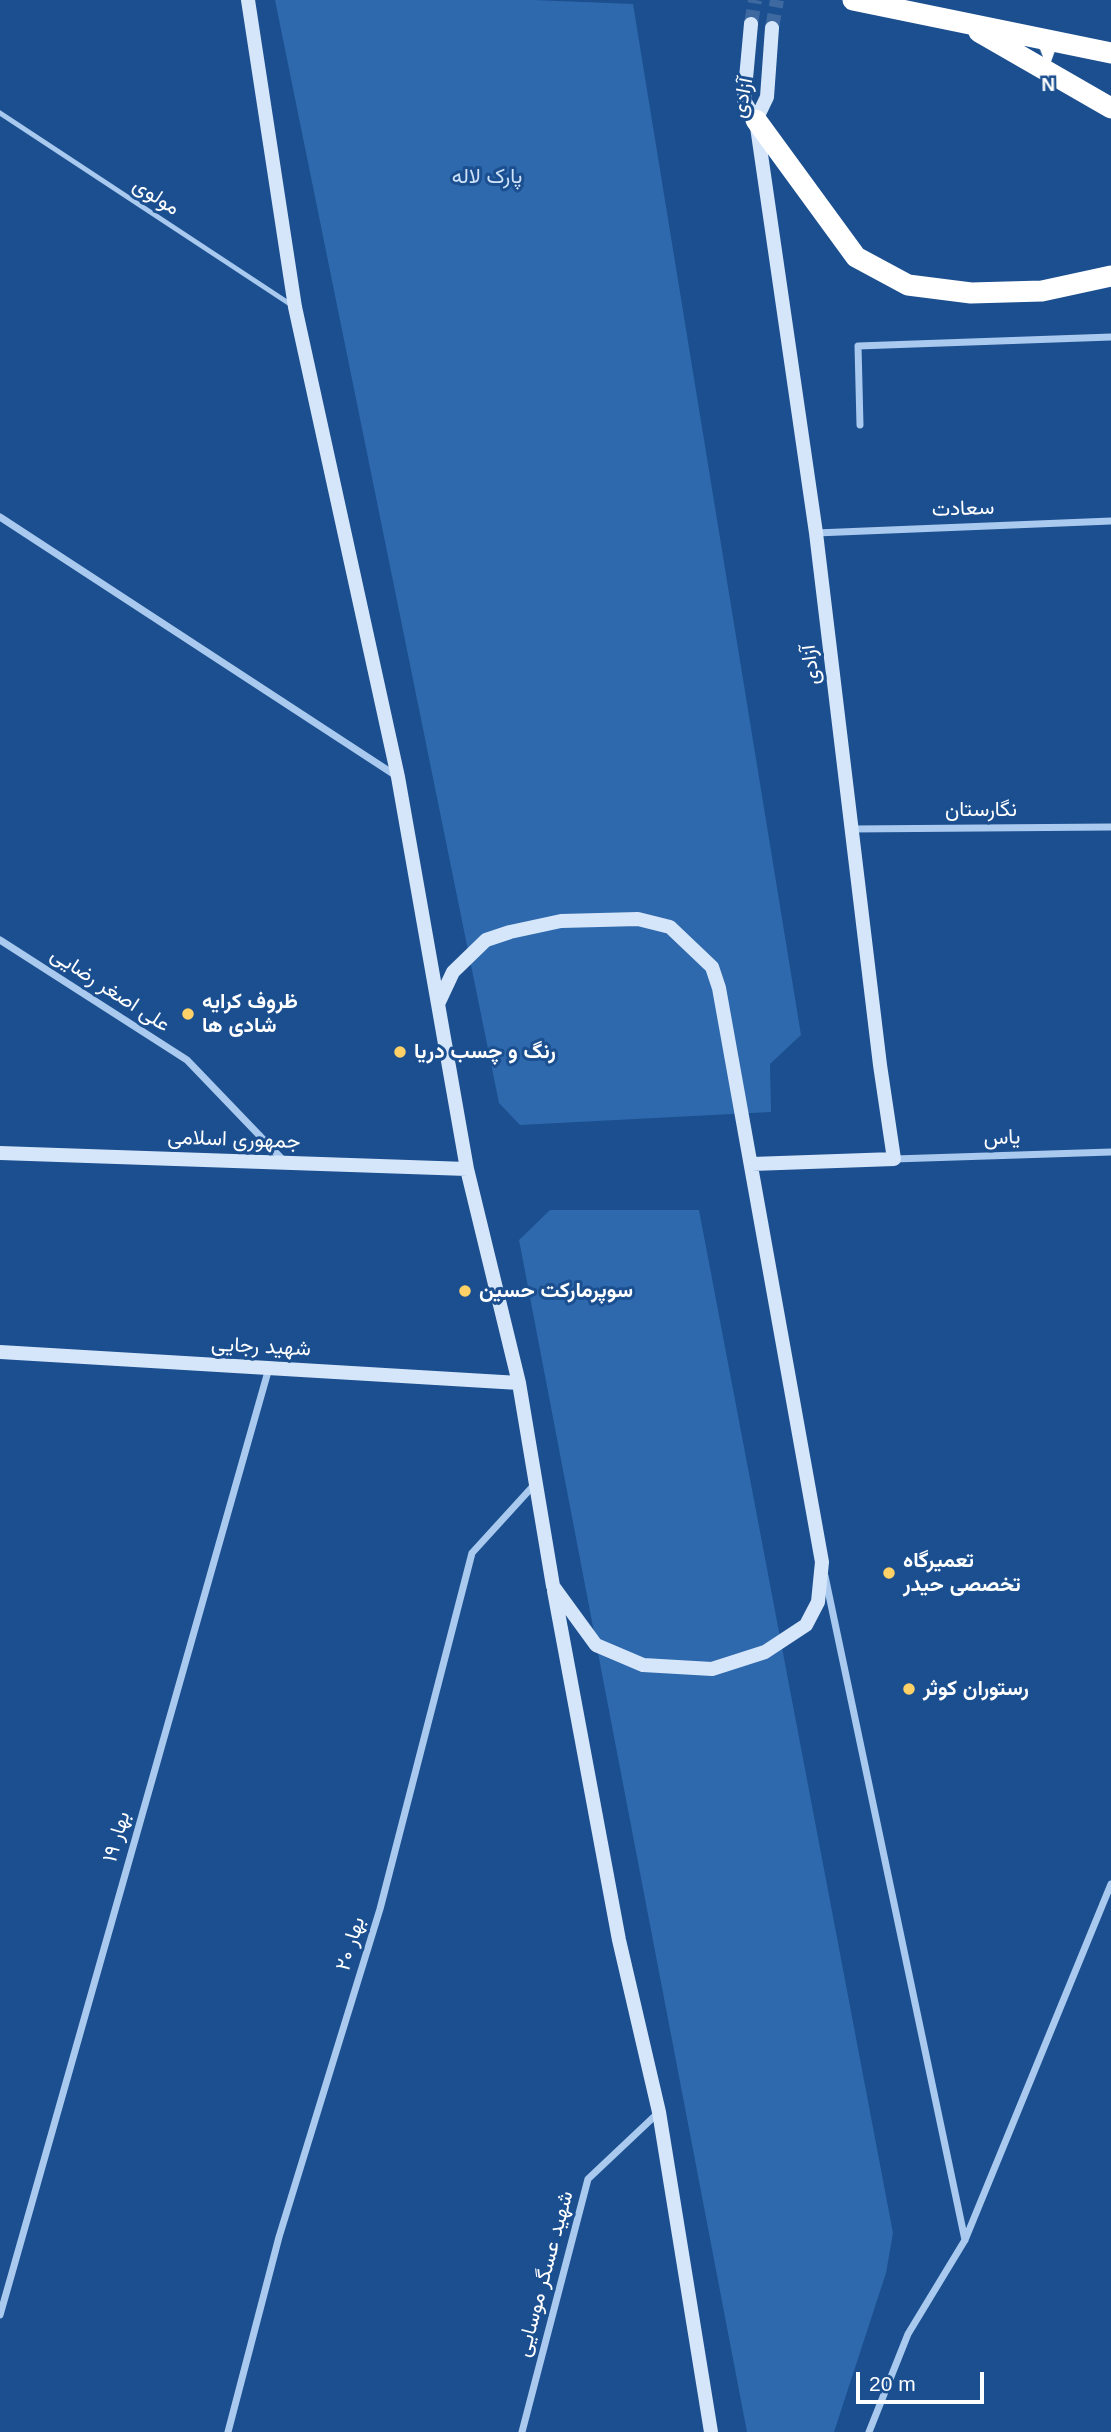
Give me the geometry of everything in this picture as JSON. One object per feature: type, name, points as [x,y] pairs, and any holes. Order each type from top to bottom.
[{"type":"highway","points":[[853,0],[1111,53]]},
{"type":"highway","points":[[962,22],[1111,108]]},
{"type":"highway","points":[[756,120],[856,257],[908,285],[971,293],[1042,291],[1111,276]]},
{"type":"street","points":[[248,0],[295,307],[398,777],[467,1169],[519,1383],[553,1586],[619,1940],[659,2112],[711,2432]]},
{"type":"street","points":[[751,24],[744,100],[756,120]]},
{"type":"street","name":"آزادی","points":[[772,28],[767,97],[756,120],[816,533],[894,1159]]},
{"type":"street","points":[[860,425],[858,346],[1111,337]]},
{"type":"street","points":[[0,517],[398,777]]},
{"type":"street","name":"سعادت","points":[[816,533],[1111,521]]},
{"type":"street","name":"نگارستان","points":[[851,829],[1111,827]]},
{"type":"street","points":[[438,1004],[453,972],[486,940],[561,921],[638,919],[670,927],[712,967],[719,988],[752,1164],[822,1562],[965,2241]]},
{"type":"street","name":"علی اصغر رضایی","points":[[0,940],[187,1060],[286,1163]]},
{"type":"street","name":"یاس","points":[[894,1159],[1111,1152]]},
{"type":"street","name":"جمهوری اسلامی","points":[[0,1153],[467,1169]]},
{"type":"street","points":[[752,1164],[894,1159]]},
{"type":"street","name":"شهید رجایی","points":[[0,1352],[519,1383]]},
{"type":"street","name":"بهار ۱۹","points":[[0,2315],[269,1368]]},
{"type":"street","name":"بهار ۲۰","points":[[228,2432],[279,2237],[380,1909],[471,1553],[535,1485]]},
{"type":"street","points":[[553,1586],[596,1645],[643,1665],[712,1669],[765,1652],[806,1625],[818,1602],[822,1562]]},
{"type":"street","points":[[869,2432],[908,2334],[965,2241],[1111,1884]]},
{"type":"street","name":"شهید عسگر موسایی","points":[[522,2432],[588,2179],[659,2112]]},
{"type":"lane","name":"مولوی","points":[[0,113],[295,307]]},
{"type":"green space","name":"پارک لاله","points":[[275,0],[534,0],[633,4],[801,1035],[770,1064],[771,1112],[520,1125],[499,1103]]},
{"type":"green space","points":[[550,1210],[699,1210],[893,2233],[886,2273],[834,2432],[747,2432],[519,1240]]},
{"type":"tunnel","points":[[751,24],[755,0]]},
{"type":"tunnel","points":[[772,28],[777,0]]},
{"type":"place","name":"ظروف کرایه شادی ها","points":[[188,1014]]},
{"type":"place","name":"رنگ و چسب دریا","points":[[400,1052]]},
{"type":"place","name":"سوپرمارکت حسین","points":[[465,1291]]},
{"type":"place","name":"تعمیرگاه تخصصی حیدر","points":[[889,1573]]},
{"type":"place","name":"رستوران کوثر","points":[[909,1689]]}]
